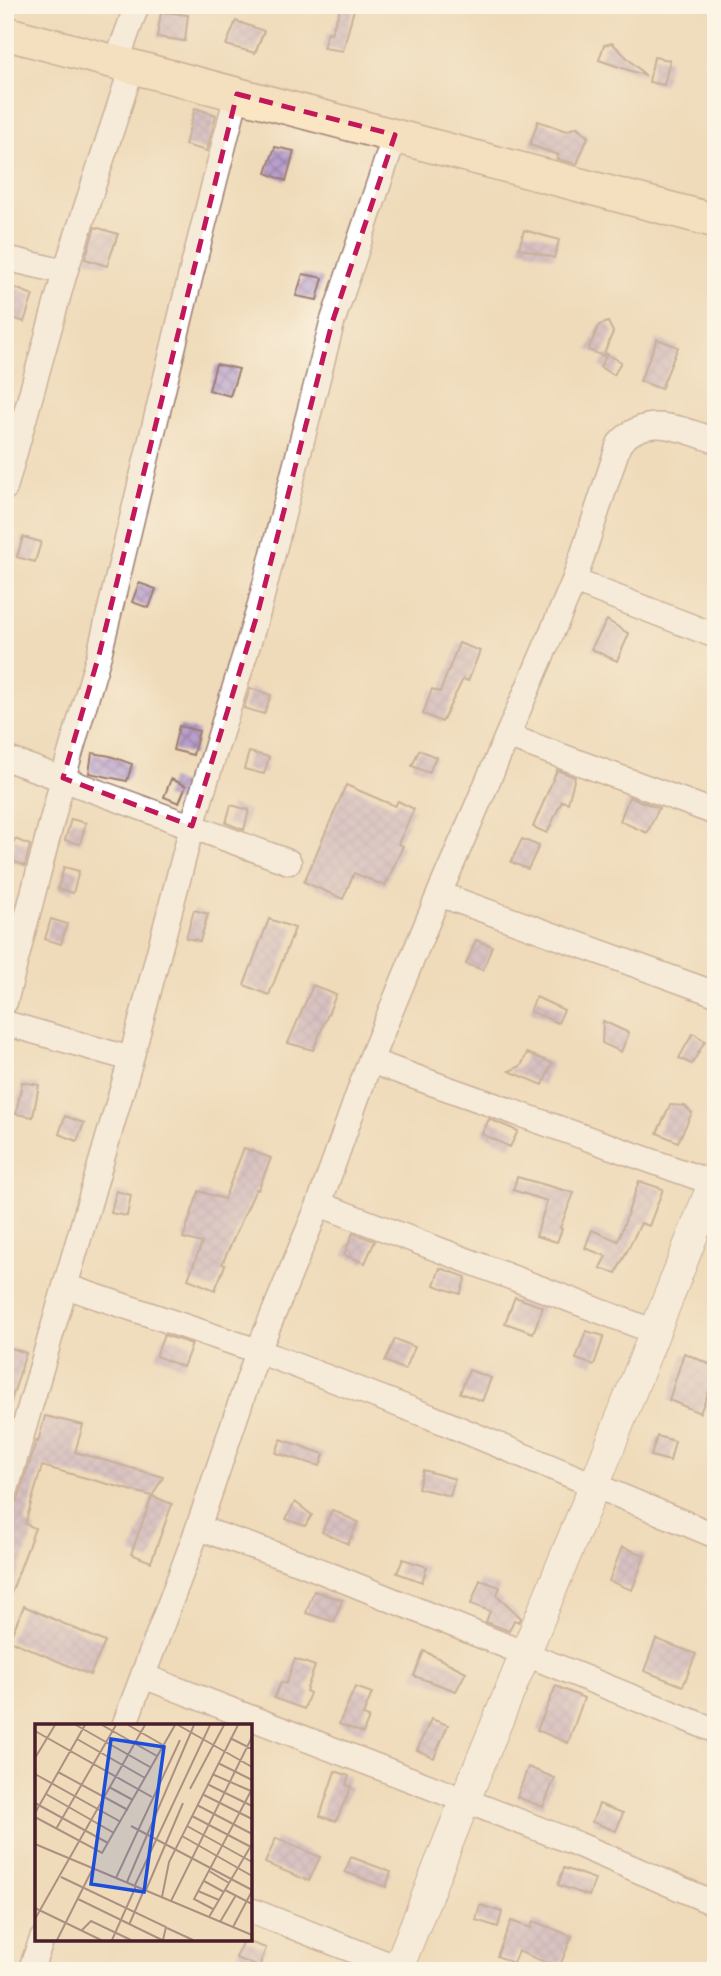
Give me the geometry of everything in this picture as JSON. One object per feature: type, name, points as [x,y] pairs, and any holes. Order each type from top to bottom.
[{"type":"main road","points":[[5,33],[716,221]]},
{"type":"street","points":[[5,488],[124,65],[136,5]]},
{"type":"street","points":[[5,1002],[63,778],[99,655],[237,94]]},
{"type":"street","points":[[5,1493],[131,1059],[192,826],[258,612],[332,323],[395,135]]},
{"type":"street","points":[[5,258],[65,272]]},
{"type":"street","points":[[125,1724],[198,1528],[258,1351],[319,1204],[370,1061],[439,894],[575,581],[619,444],[627,434],[639,428],[660,426],[716,441]]},
{"type":"street","points":[[575,581],[716,636]]},
{"type":"street","points":[[507,736],[716,813]]},
{"type":"street","points":[[5,758],[289,862]]},
{"type":"street","points":[[439,894],[716,994]]},
{"type":"street","points":[[5,1023],[131,1059]]},
{"type":"street","points":[[252,1911],[400,1970],[465,1800],[595,1484],[715,1181],[370,1061]]},
{"type":"street","points":[[319,1204],[655,1332]]},
{"type":"street","points":[[65,1286],[258,1351],[431,1417],[716,1536]]},
{"type":"street","points":[[198,1528],[301,1563],[716,1731]]},
{"type":"street","points":[[143,1676],[570,1841],[716,1904]]},
{"type":"street","points":[[30,1971],[41,1941]]},
{"type":"highlighted area","points":[[237,94],[395,135],[332,323],[258,612],[192,826],[63,778],[99,655]]},
{"type":"building","points":[[342,5],[355,5],[343,51],[323,48],[328,32],[331,33]]},
{"type":"building","points":[[161,12],[188,15],[185,41],[157,37]]},
{"type":"building","points":[[236,21],[264,31],[255,53],[226,45]]},
{"type":"building","points":[[612,43],[646,76],[599,60],[604,45]]},
{"type":"building","points":[[654,57],[670,60],[664,85],[649,82]]},
{"type":"building","points":[[195,108],[216,115],[207,151],[185,145]]},
{"type":"building","points":[[538,121],[566,131],[577,127],[588,137],[577,164],[557,159],[558,155],[530,145]]},
{"type":"building","points":[[275,147],[294,151],[286,181],[266,173]]},
{"type":"building","points":[[95,227],[118,234],[107,266],[85,259]]},
{"type":"building","points":[[524,230],[559,240],[554,258],[519,248]]},
{"type":"building","points":[[303,274],[323,278],[317,300],[296,296]]},
{"type":"building","points":[[5,284],[33,295],[24,322],[5,315]]},
{"type":"building","points":[[608,322],[613,332],[603,356],[588,350],[599,325]]},
{"type":"building","points":[[657,339],[678,347],[661,389],[640,381]]},
{"type":"building","points":[[607,354],[621,362],[614,375],[600,367]]},
{"type":"building","points":[[216,364],[239,369],[230,396],[209,390]]},
{"type":"building","points":[[23,537],[41,542],[35,562],[17,557]]},
{"type":"building","points":[[139,583],[156,589],[149,608],[132,602]]},
{"type":"building","points":[[607,620],[629,634],[617,661],[591,649]]},
{"type":"building","points":[[459,643],[480,651],[468,681],[463,679],[442,722],[423,714],[432,689],[440,692]]},
{"type":"building","points":[[250,688],[271,695],[264,714],[244,708]]},
{"type":"building","points":[[179,726],[199,731],[193,755],[173,750]]},
{"type":"building","points":[[419,750],[436,757],[429,773],[412,766]]},
{"type":"building","points":[[249,752],[269,757],[264,774],[244,769]]},
{"type":"building","points":[[92,753],[132,764],[127,781],[89,773]]},
{"type":"building","points":[[557,770],[575,777],[568,803],[562,801],[547,833],[533,827]]},
{"type":"building","points":[[171,779],[186,786],[179,803],[164,797]]},
{"type":"building","points":[[346,785],[395,806],[398,801],[414,809],[398,844],[403,846],[385,886],[354,873],[343,899],[304,882]]},
{"type":"building","points":[[629,797],[659,808],[647,833],[620,821]]},
{"type":"building","points":[[231,805],[249,810],[244,830],[226,823]]},
{"type":"building","points":[[71,819],[86,823],[80,844],[65,840]]},
{"type":"building","points":[[15,839],[30,845],[25,866],[7,859]]},
{"type":"building","points":[[522,839],[539,846],[528,869],[511,862]]},
{"type":"building","points":[[64,867],[79,871],[73,893],[58,889]]},
{"type":"building","points":[[194,910],[208,914],[200,941],[186,938]]},
{"type":"building","points":[[51,919],[67,924],[61,944],[45,939]]},
{"type":"building","points":[[269,919],[295,928],[269,995],[244,985]]},
{"type":"building","points":[[476,940],[492,946],[483,970],[466,964]]},
{"type":"building","points":[[313,985],[336,995],[313,1050],[288,1043]]},
{"type":"building","points":[[536,997],[564,1010],[558,1023],[530,1011]]},
{"type":"building","points":[[603,1021],[629,1033],[621,1052],[602,1043]]},
{"type":"building","points":[[693,1033],[705,1041],[692,1064],[679,1058]]},
{"type":"building","points":[[527,1053],[552,1063],[543,1085],[509,1071],[521,1066]]},
{"type":"building","points":[[22,1082],[39,1085],[33,1117],[16,1114]]},
{"type":"building","points":[[670,1105],[685,1106],[692,1113],[678,1142],[657,1133]]},
{"type":"building","points":[[65,1116],[84,1123],[77,1141],[59,1134]]},
{"type":"building","points":[[489,1119],[518,1131],[510,1147],[482,1134]]},
{"type":"building","points":[[244,1148],[271,1158],[222,1264],[225,1265],[215,1290],[188,1279],[202,1243],[183,1238],[199,1191],[224,1199]]},
{"type":"building","points":[[517,1177],[574,1193],[557,1242],[536,1236],[547,1201],[513,1190]]},
{"type":"building","points":[[639,1181],[663,1189],[649,1226],[641,1223],[616,1273],[600,1268],[606,1256],[585,1248],[592,1230],[618,1241]]},
{"type":"building","points":[[116,1191],[131,1195],[127,1216],[111,1213]]},
{"type":"building","points":[[353,1233],[375,1241],[365,1263],[344,1255]]},
{"type":"building","points":[[440,1268],[466,1277],[460,1294],[434,1285]]},
{"type":"building","points":[[515,1297],[543,1307],[533,1333],[505,1323]]},
{"type":"building","points":[[586,1331],[604,1336],[594,1365],[576,1359]]},
{"type":"building","points":[[164,1335],[192,1344],[183,1367],[156,1356]]},
{"type":"building","points":[[395,1339],[415,1347],[405,1370],[385,1361]]},
{"type":"building","points":[[8,1347],[26,1353],[10,1404],[5,1403],[5,1357]]},
{"type":"building","points":[[684,1353],[716,1367],[716,1375],[700,1413],[669,1400]]},
{"type":"building","points":[[469,1370],[491,1378],[482,1401],[460,1393]]},
{"type":"building","points":[[45,1416],[83,1425],[75,1452],[163,1477],[152,1496],[42,1466],[25,1524],[35,1528],[5,1604],[5,1531]]},
{"type":"building","points":[[657,1436],[675,1441],[670,1461],[651,1456]]},
{"type":"building","points":[[281,1439],[324,1454],[320,1466],[276,1453]]},
{"type":"building","points":[[423,1470],[455,1479],[450,1496],[418,1488]]},
{"type":"building","points":[[152,1496],[172,1504],[151,1562],[131,1554]]},
{"type":"building","points":[[295,1502],[312,1515],[305,1526],[286,1519]]},
{"type":"building","points":[[332,1510],[358,1522],[348,1544],[322,1532]]},
{"type":"building","points":[[622,1547],[645,1555],[632,1590],[609,1581]]},
{"type":"building","points":[[403,1559],[427,1567],[422,1582],[397,1573]]},
{"type":"building","points":[[480,1580],[500,1587],[497,1595],[521,1618],[519,1622],[514,1620],[509,1631],[486,1622],[490,1611],[471,1604]]},
{"type":"building","points":[[314,1591],[342,1600],[334,1622],[306,1613]]},
{"type":"building","points":[[24,1606],[105,1642],[90,1675],[9,1640]]},
{"type":"building","points":[[656,1639],[696,1654],[683,1686],[644,1671]]},
{"type":"building","points":[[424,1651],[466,1672],[456,1691],[414,1676]]},
{"type":"building","points":[[295,1659],[315,1666],[306,1691],[310,1693],[304,1709],[274,1698],[281,1682],[286,1684]]},
{"type":"building","points":[[556,1686],[584,1698],[568,1743],[537,1730]]},
{"type":"building","points":[[355,1687],[372,1693],[363,1715],[369,1717],[363,1733],[339,1724]]},
{"type":"building","points":[[431,1719],[448,1725],[434,1758],[417,1750]]},
{"type":"building","points":[[528,1767],[555,1778],[543,1807],[517,1797]]},
{"type":"building","points":[[335,1771],[349,1776],[346,1785],[351,1787],[336,1821],[320,1816]]},
{"type":"building","points":[[599,1804],[623,1813],[616,1831],[592,1822]]},
{"type":"building","points":[[276,1838],[320,1857],[309,1881],[265,1863]]},
{"type":"building","points":[[351,1857],[391,1872],[386,1887],[345,1872]]},
{"type":"building","points":[[564,1868],[595,1879],[589,1896],[558,1885]]},
{"type":"building","points":[[480,1905],[502,1912],[498,1927],[476,1920]]},
{"type":"building","points":[[511,1921],[531,1928],[533,1921],[572,1936],[559,1968],[518,1951],[513,1963],[497,1956]]},
{"type":"building","points":[[243,1941],[266,1948],[259,1967],[236,1958]]}]
